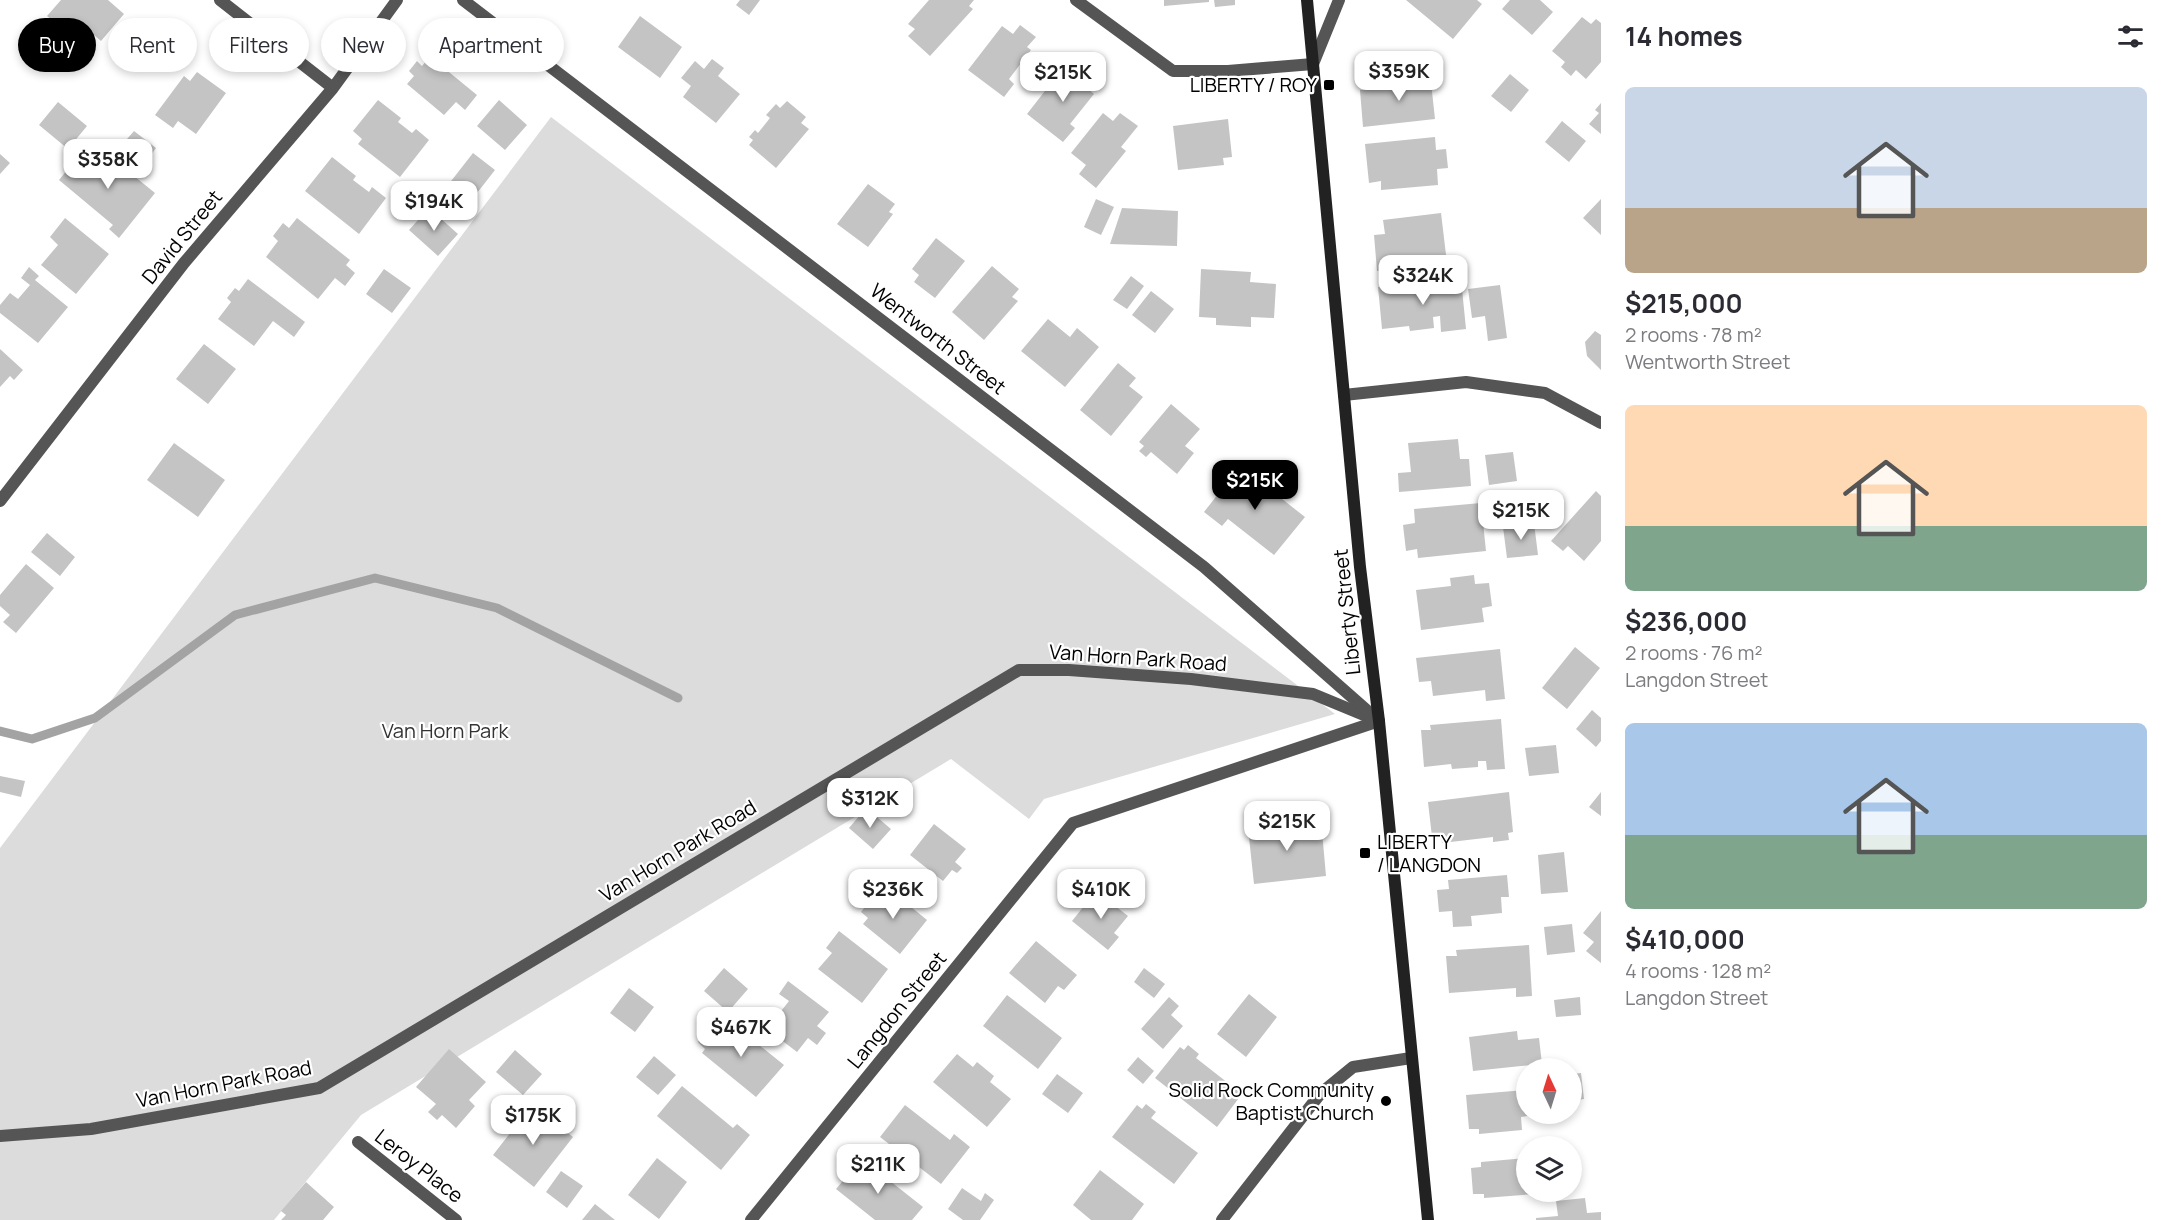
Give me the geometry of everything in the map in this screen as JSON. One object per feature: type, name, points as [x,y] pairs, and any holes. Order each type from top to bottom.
[{"type":"main road","name":"Liberty Street","points":[[1307,0],[1360,567],[1379,721],[1428,1220]]},
{"type":"street","points":[[220,0],[333,88]]},
{"type":"street","name":"David Street","points":[[0,501],[184,263],[333,88],[397,0]]},
{"type":"street","name":"Wentworth Street","points":[[463,0],[1204,567],[1379,721]]},
{"type":"street","points":[[1077,0],[1173,71],[1228,71],[1313,64],[1340,0]]},
{"type":"street","points":[[1344,395],[1466,382],[1545,393],[1601,423]]},
{"type":"street","name":"Van Horn Park Road","points":[[0,1136],[91,1128],[319,1088],[1019,670],[1069,670],[1191,679],[1313,694],[1379,721]]},
{"type":"street","name":"Langdon Street","points":[[751,1220],[1073,823],[1379,721]]},
{"type":"street","points":[[1222,1220],[1320,1094],[1353,1067],[1411,1058]]},
{"type":"street","name":"Leroy Place","points":[[358,1142],[456,1220]]},
{"type":"green space","name":"Van Horn Park","points":[[551,117],[1335,714],[1044,799],[1029,819],[951,759],[361,1115],[274,1220],[0,1220],[0,848]]},
{"type":"building","points":[[61,0],[108,0],[124,14],[121,18],[108,18],[108,33],[101,41],[96,37],[96,18],[49,18],[47,16]]},
{"type":"building","points":[[740,0],[760,0],[749,15],[736,5]]},
{"type":"building","points":[[929,0],[974,0],[969,6],[973,9],[930,56],[908,36],[915,29],[908,24]]},
{"type":"building","points":[[1164,0],[1209,0],[1209,2],[1164,6]]},
{"type":"building","points":[[1214,0],[1235,0],[1235,5],[1215,7]]},
{"type":"building","points":[[1406,0],[1477,0],[1482,4],[1453,39]]},
{"type":"building","points":[[1510,0],[1540,0],[1553,12],[1532,35],[1502,9]]},
{"type":"building","points":[[640,16],[682,47],[660,78],[618,47]]},
{"type":"building","points":[[1582,17],[1591,24],[1596,19],[1601,23],[1601,62],[1586,79],[1576,70],[1571,76],[1561,67],[1565,62],[1552,51]]},
{"type":"building","points":[[1020,25],[1036,37],[1027,47],[1031,50],[1009,79],[1014,84],[1004,97],[968,70],[1002,26],[1013,34]]},
{"type":"building","points":[[712,59],[724,68],[718,76],[740,94],[716,123],[683,97],[691,86],[681,78],[695,61],[704,69]]},
{"type":"building","points":[[417,61],[418,72],[449,72],[477,95],[465,110],[456,102],[444,115],[407,84],[414,76],[409,71]]},
{"type":"building","points":[[1081,68],[1097,80],[1089,90],[1094,94],[1070,124],[1075,128],[1063,142],[1027,114],[1062,69],[1073,77]]},
{"type":"building","points":[[197,72],[226,93],[196,134],[178,121],[173,128],[155,115],[184,76],[190,81]]},
{"type":"building","points":[[1430,73],[1435,119],[1363,127],[1360,90],[1388,87],[1387,82],[1412,80],[1411,75]]},
{"type":"building","points":[[1510,74],[1529,90],[1511,112],[1491,96]]},
{"type":"building","points":[[378,100],[401,118],[398,122],[412,133],[416,129],[429,140],[400,177],[358,144],[362,139],[353,131]]},
{"type":"building","points":[[499,100],[527,125],[505,150],[477,126]]},
{"type":"building","points":[[787,101],[806,117],[801,123],[809,129],[776,168],[749,145],[753,140],[749,137],[755,130],[758,133],[770,118],[766,115],[776,104],[780,108]]},
{"type":"building","points":[[58,102],[87,126],[68,149],[39,125]]},
{"type":"building","points":[[1601,103],[1601,134],[1589,124],[1599,113],[1595,110]]},
{"type":"building","points":[[1103,113],[1113,121],[1120,113],[1138,126],[1121,147],[1126,151],[1096,188],[1079,174],[1086,165],[1071,153]]},
{"type":"building","points":[[1228,119],[1232,157],[1223,158],[1224,165],[1178,170],[1173,126]]},
{"type":"building","points":[[1562,121],[1586,141],[1569,162],[1545,142]]},
{"type":"building","points":[[134,131],[156,148],[144,164],[121,146]]},
{"type":"building","points":[[1435,137],[1436,150],[1446,149],[1448,168],[1437,169],[1438,185],[1381,190],[1381,181],[1369,183],[1365,144]]},
{"type":"building","points":[[102,150],[155,193],[119,238],[109,229],[113,225],[59,180],[81,153],[92,162]]},
{"type":"building","points":[[473,153],[495,170],[470,202],[448,185]]},
{"type":"building","points":[[0,154],[10,163],[0,174]]},
{"type":"building","points":[[332,157],[356,176],[353,180],[369,192],[372,187],[386,198],[359,234],[305,191]]},
{"type":"building","points":[[868,184],[895,204],[889,212],[893,214],[868,247],[837,224]]},
{"type":"building","points":[[1096,199],[1114,207],[1101,235],[1084,227]]},
{"type":"building","points":[[1601,199],[1601,235],[1583,218]]},
{"type":"building","points":[[429,208],[458,234],[438,256],[409,230]]},
{"type":"building","points":[[1122,208],[1178,211],[1177,246],[1110,244]]},
{"type":"building","points":[[1441,213],[1447,263],[1377,271],[1374,235],[1385,234],[1383,220]]},
{"type":"building","points":[[65,218],[109,254],[76,294],[41,265],[58,245],[50,237]]},
{"type":"building","points":[[297,218],[350,260],[346,265],[355,273],[345,286],[335,278],[318,299],[266,257],[278,241],[273,236],[283,223],[289,228]]},
{"type":"building","points":[[936,238],[965,261],[935,298],[914,282],[919,275],[912,269]]},
{"type":"building","points":[[992,266],[1019,289],[1012,297],[1018,301],[984,340],[952,312]]},
{"type":"building","points":[[29,267],[39,276],[35,280],[68,307],[38,343],[0,313],[0,305],[10,293],[18,299],[30,285],[21,278]]},
{"type":"building","points":[[384,269],[411,288],[392,313],[366,294]]},
{"type":"building","points":[[1201,269],[1251,272],[1250,282],[1276,284],[1274,318],[1251,317],[1251,327],[1216,325],[1216,318],[1199,317]]},
{"type":"building","points":[[1131,276],[1144,286],[1127,309],[1113,300]]},
{"type":"building","points":[[248,279],[305,322],[294,337],[273,321],[254,346],[218,319],[231,302],[227,298],[235,288],[239,291]]},
{"type":"building","points":[[1461,279],[1466,329],[1441,332],[1440,316],[1433,317],[1434,328],[1410,331],[1409,326],[1382,329],[1378,287]]},
{"type":"building","points":[[1500,285],[1507,338],[1488,341],[1485,316],[1472,318],[1468,289]]},
{"type":"building","points":[[1151,291],[1174,309],[1155,333],[1132,315]]},
{"type":"building","points":[[1048,319],[1070,337],[1077,328],[1099,347],[1065,387],[1021,351]]},
{"type":"building","points":[[1595,331],[1601,335],[1601,370],[1587,356],[1585,342]]},
{"type":"building","points":[[204,344],[236,369],[208,404],[176,379]]},
{"type":"building","points":[[0,349],[23,370],[14,380],[10,376],[0,387]]},
{"type":"building","points":[[1118,363],[1136,378],[1129,386],[1143,397],[1111,436],[1080,410]]},
{"type":"building","points":[[1171,404],[1200,429],[1185,446],[1194,453],[1177,474],[1151,452],[1146,457],[1139,451],[1144,446],[1139,442]]},
{"type":"building","points":[[1458,439],[1460,459],[1469,459],[1471,486],[1399,492],[1398,473],[1411,472],[1408,443]]},
{"type":"building","points":[[174,443],[225,480],[198,517],[147,480]]},
{"type":"building","points":[[1513,452],[1517,481],[1489,485],[1485,455]]},
{"type":"building","points":[[1240,466],[1305,517],[1274,555],[1228,519],[1222,526],[1204,512]]},
{"type":"building","points":[[1596,491],[1601,496],[1601,541],[1584,561],[1568,546],[1563,551],[1551,541]]},
{"type":"building","points":[[1481,503],[1486,551],[1418,558],[1417,549],[1406,551],[1403,525],[1415,523],[1414,509]]},
{"type":"building","points":[[1534,523],[1538,555],[1507,558],[1503,527]]},
{"type":"building","points":[[47,533],[75,557],[60,576],[31,552]]},
{"type":"building","points":[[26,564],[54,588],[16,633],[3,622],[10,615],[0,606],[0,595]]},
{"type":"building","points":[[1474,575],[1475,584],[1489,583],[1492,606],[1482,608],[1484,622],[1421,630],[1416,590],[1451,586],[1450,578]]},
{"type":"building","points":[[1575,647],[1600,668],[1567,709],[1542,688]]},
{"type":"building","points":[[1500,649],[1505,699],[1486,701],[1485,690],[1433,696],[1431,681],[1419,682],[1416,658]]},
{"type":"building","points":[[1592,710],[1601,718],[1601,741],[1596,747],[1576,729]]},
{"type":"building","points":[[1501,719],[1505,769],[1487,770],[1486,761],[1478,761],[1478,767],[1452,769],[1451,764],[1424,767],[1421,730],[1431,730],[1430,725]]},
{"type":"building","points":[[1556,745],[1559,773],[1529,776],[1525,748]]},
{"type":"building","points":[[0,776],[25,781],[21,797],[0,792]]},
{"type":"building","points":[[1509,792],[1513,832],[1508,833],[1509,840],[1493,842],[1493,837],[1442,843],[1441,835],[1432,837],[1428,802]]},
{"type":"building","points":[[1601,792],[1601,816],[1589,807]]},
{"type":"building","points":[[866,808],[891,829],[873,849],[849,828]]},
{"type":"building","points":[[1321,820],[1326,876],[1254,884],[1248,828]]},
{"type":"building","points":[[934,824],[966,849],[955,862],[962,868],[957,873],[952,870],[943,881],[910,855]]},
{"type":"building","points":[[1564,852],[1568,892],[1541,894],[1538,855]]},
{"type":"building","points":[[1507,875],[1509,897],[1501,897],[1502,913],[1471,916],[1472,926],[1453,927],[1452,911],[1439,912],[1437,890],[1449,889],[1448,880]]},
{"type":"building","points":[[889,889],[927,920],[900,954],[863,924],[868,918],[861,912],[875,894],[881,899]]},
{"type":"building","points":[[1096,891],[1128,916],[1114,933],[1119,937],[1108,950],[1072,921]]},
{"type":"building","points":[[1601,911],[1601,963],[1586,951],[1594,942],[1583,933]]},
{"type":"building","points":[[1572,924],[1575,952],[1547,955],[1544,927]]},
{"type":"building","points":[[839,931],[888,969],[862,1003],[818,969],[832,953],[826,948]]},
{"type":"building","points":[[1036,941],[1077,975],[1064,990],[1058,986],[1045,1003],[1009,973]]},
{"type":"building","points":[[1529,945],[1532,996],[1516,997],[1516,988],[1449,993],[1446,956],[1457,956],[1456,950]]},
{"type":"building","points":[[724,968],[748,989],[728,1012],[704,991]]},
{"type":"building","points":[[1144,968],[1165,984],[1154,998],[1134,982]]},
{"type":"building","points":[[788,981],[829,1012],[817,1026],[826,1033],[817,1045],[808,1038],[797,1052],[767,1029],[789,1001],[779,994]]},
{"type":"building","points":[[629,988],[654,1007],[635,1032],[610,1013]]},
{"type":"building","points":[[1249,994],[1277,1017],[1246,1057],[1217,1034]]},
{"type":"building","points":[[1007,995],[1062,1038],[1038,1069],[983,1026]]},
{"type":"building","points":[[1169,997],[1179,1006],[1171,1015],[1183,1026],[1163,1049],[1141,1029]]},
{"type":"building","points":[[1580,997],[1581,1015],[1556,1017],[1554,1000]]},
{"type":"building","points":[[728,1020],[784,1065],[756,1097],[702,1053],[705,1049],[698,1042],[706,1033],[712,1038]]},
{"type":"building","points":[[1517,1031],[1518,1040],[1539,1038],[1541,1058],[1516,1058],[1516,1067],[1473,1071],[1469,1037]]},
{"type":"building","points":[[1188,1045],[1199,1054],[1196,1058],[1242,1094],[1217,1127],[1155,1078],[1180,1047],[1184,1050]]},
{"type":"building","points":[[449,1049],[486,1082],[469,1100],[475,1106],[456,1128],[442,1115],[437,1120],[428,1112],[436,1104],[416,1087]]},
{"type":"building","points":[[515,1050],[542,1074],[523,1095],[496,1072]]},
{"type":"building","points":[[957,1054],[973,1067],[977,1062],[994,1076],[990,1082],[1011,1099],[987,1127],[933,1082]]},
{"type":"building","points":[[654,1056],[676,1075],[658,1095],[636,1077]]},
{"type":"building","points":[[1138,1057],[1154,1071],[1143,1084],[1127,1070]]},
{"type":"building","points":[[1057,1074],[1083,1093],[1068,1113],[1042,1094]]},
{"type":"building","points":[[682,1086],[733,1128],[737,1124],[750,1135],[721,1170],[657,1116]]},
{"type":"building","points":[[1516,1091],[1516,1124],[1522,1124],[1522,1130],[1479,1134],[1479,1129],[1469,1129],[1466,1095]]},
{"type":"building","points":[[1146,1104],[1156,1112],[1151,1118],[1198,1153],[1174,1184],[1112,1137],[1137,1105],[1142,1109]]},
{"type":"building","points":[[532,1105],[573,1137],[534,1187],[493,1155]]},
{"type":"building","points":[[905,1105],[950,1140],[954,1134],[970,1147],[941,1184],[880,1137]]},
{"type":"building","points":[[657,1158],[687,1182],[659,1219],[628,1195]]},
{"type":"building","points":[[1516,1159],[1516,1195],[1484,1198],[1484,1194],[1473,1194],[1471,1168],[1481,1167],[1481,1162]]},
{"type":"building","points":[[859,1162],[868,1169],[871,1166],[923,1207],[912,1220],[875,1220],[836,1189]]},
{"type":"building","points":[[1100,1170],[1144,1204],[1132,1220],[1091,1220],[1073,1205]]},
{"type":"building","points":[[561,1171],[583,1186],[567,1208],[546,1192]]},
{"type":"building","points":[[306,1182],[334,1207],[323,1220],[281,1220],[286,1215],[281,1211]]},
{"type":"building","points":[[962,1188],[981,1201],[985,1193],[994,1200],[980,1220],[963,1220],[948,1209]]},
{"type":"building","points":[[1582,1198],[1585,1198],[1587,1213],[1601,1212],[1601,1220],[1536,1220],[1536,1218],[1558,1216],[1556,1202],[1582,1202]]},
{"type":"building","points":[[595,1204],[615,1220],[582,1220]]},
{"type":"waterway","points":[[0,731],[32,739],[95,718],[235,615],[375,578],[497,608],[678,698]]},
{"type":"place","name":"LIBERTY / ROY","points":[[1329,85]]},
{"type":"place","name":"LIBERTY / LANGDON","points":[[1365,853]]},
{"type":"place","name":"Solid Rock Community Baptist Church","points":[[1386,1101]]}]
